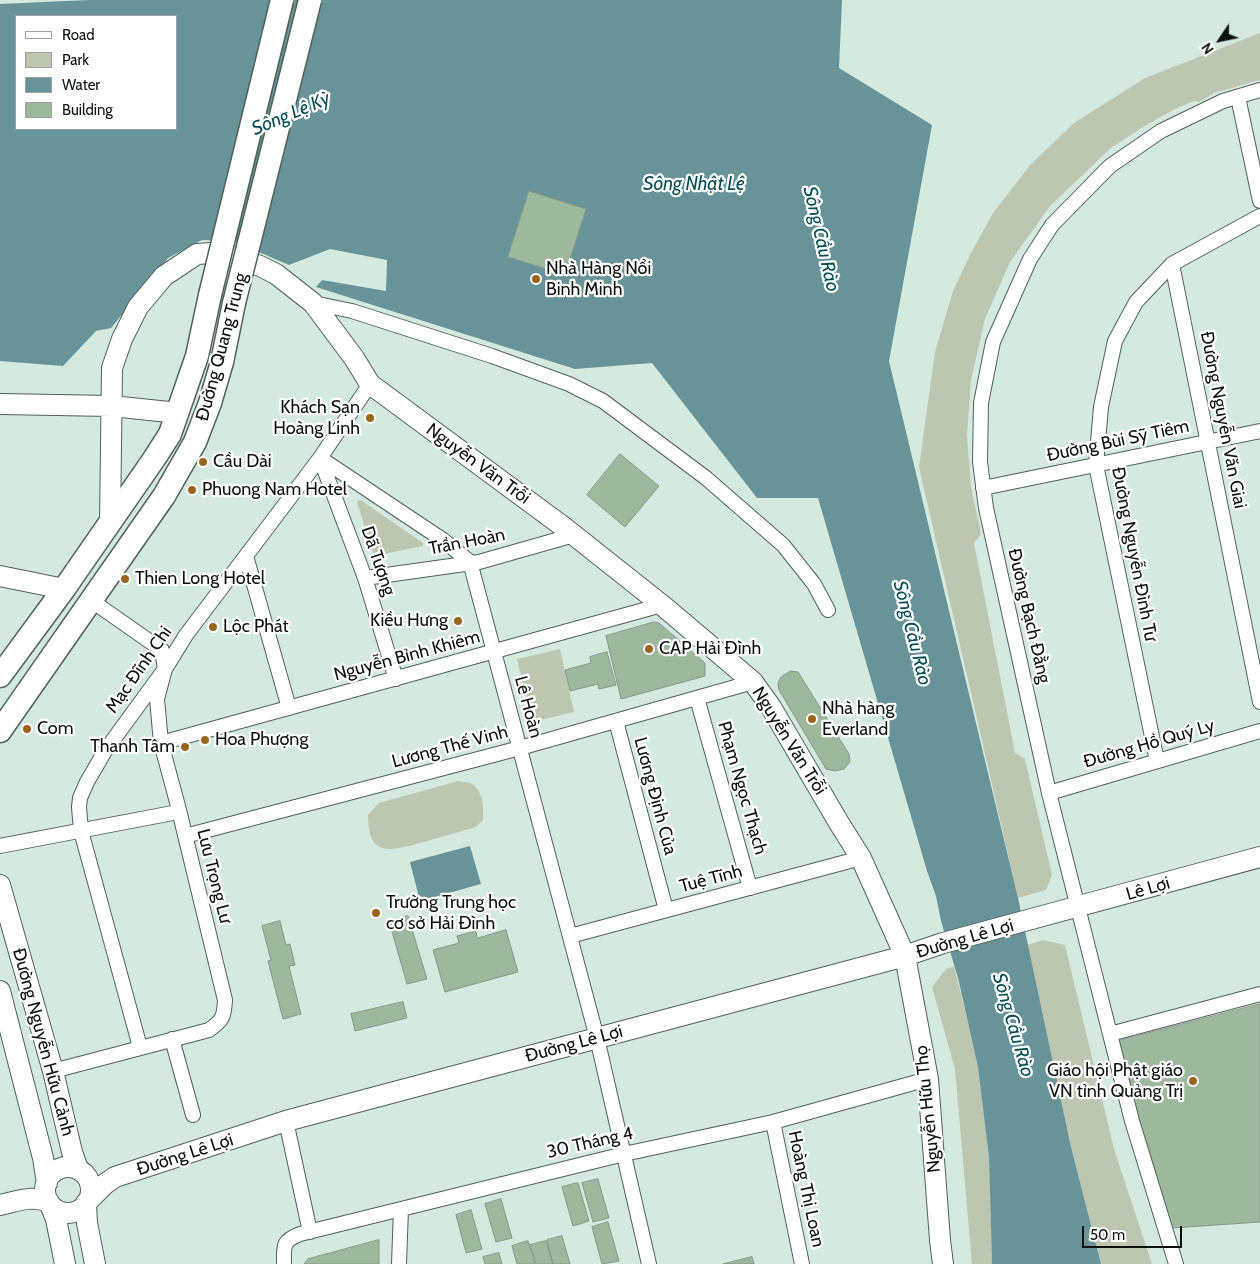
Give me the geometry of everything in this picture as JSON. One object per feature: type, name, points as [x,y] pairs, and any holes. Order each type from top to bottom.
[{"type":"main road","name":"Đường Quang Trung","points":[[0,676],[64,589],[170,434],[197,356],[210,295],[282,0]]},
{"type":"main road","name":"Đường Quang Trung","points":[[0,731],[164,496],[195,442],[210,403],[222,362],[234,303],[310,0]]},
{"type":"main road","name":"Nguyễn Văn Trỗi","points":[[110,523],[112,368],[122,339],[138,307],[164,276],[197,254],[226,254],[276,274],[313,303],[354,358],[370,384],[574,535],[662,605],[753,682],[771,707],[861,858],[905,956]]},
{"type":"main road","points":[[0,404],[112,406],[178,414]]},
{"type":"main road","points":[[0,576],[64,589],[92,601]]},
{"type":"main road","name":"Lê Lợi","points":[[1035,919],[1260,858]]},
{"type":"main road","name":"Đường Nguyễn Hữu Cảnh","points":[[0,885],[53,1071],[72,1152],[82,1172]]},
{"type":"main road","name":"Đường Lê Lợi","points":[[82,1172],[103,1178],[115,1177],[286,1122],[905,956],[943,943],[1035,919]]},
{"type":"main road","name":"Nguyễn Hữu Thọ","points":[[905,956],[928,1079],[943,1264]]},
{"type":"main road","name":"Đường Nguyễn Hữu Cảnh","points":[[0,991],[43,1158],[47,1182]]},
{"type":"main road","points":[[24,1200],[47,1182],[57,1169],[71,1167],[82,1172],[91,1186],[87,1202],[87,1223],[95,1264]]},
{"type":"main road","name":"Đường Lê Lợi","points":[[87,1202],[115,1177]]},
{"type":"main road","points":[[47,1182],[46,1195],[56,1219],[65,1264]]},
{"type":"main road","points":[[0,1205],[39,1198],[49,1202],[62,1212],[70,1212],[77,1211],[87,1202]]},
{"type":"street","name":"Đường Bạch Đằng","points":[[1176,1264],[1132,1122],[1049,793],[988,517],[980,462],[981,402],[993,342],[1030,259],[1052,225],[1110,166],[1161,131],[1223,101],[1260,90]]},
{"type":"street","points":[[1238,97],[1260,201]]},
{"type":"street","name":"Đường Nguyễn Đình Tư","points":[[1157,761],[1096,465],[1101,407],[1115,341],[1136,302],[1172,264],[1260,216]]},
{"type":"street","name":"Đường Nguyễn Văn Giai","points":[[1172,264],[1260,702]]},
{"type":"street","points":[[313,303],[352,310],[492,356],[569,384],[603,401],[706,478],[783,545],[814,584],[828,610]]},
{"type":"street","name":"Mạc Đĩnh Chi","points":[[140,1047],[81,831],[78,807],[87,782],[105,751],[165,669],[186,635],[320,458],[370,384]]},
{"type":"street","name":"Đường Bùi Sỹ Tiêm","points":[[983,488],[1260,431]]},
{"type":"street","points":[[320,458],[443,540],[470,562]]},
{"type":"street","name":"Dã Tượng","points":[[320,458],[365,578],[396,679]]},
{"type":"street","name":"Trần Hoàn","points":[[365,578],[479,562],[574,535]]},
{"type":"street","points":[[246,556],[289,708]]},
{"type":"street","name":"Lê Hoàn","points":[[470,562],[597,1038],[649,1264]]},
{"type":"street","points":[[92,601],[162,650],[165,669]]},
{"type":"street","name":"Nguyễn Bỉnh Khiêm","points":[[160,743],[662,605]]},
{"type":"street","name":"Lưu Trọng Lư","points":[[53,1071],[209,1030],[219,1022],[224,1014],[225,1000],[160,743],[158,699],[165,669]]},
{"type":"street","name":"Lương Thế Vinh","points":[[185,836],[520,748],[753,682]]},
{"type":"street","name":"Phạm Ngọc Thạch","points":[[697,698],[750,888]]},
{"type":"street","name":"Lương Định Của","points":[[616,721],[666,910]]},
{"type":"street","name":"Đường Hồ Quý Ly","points":[[1049,793],[1260,731]]},
{"type":"street","points":[[0,846],[178,812]]},
{"type":"street","name":"Tuệ Tĩnh","points":[[570,936],[861,858]]},
{"type":"street","points":[[1110,1034],[1260,994]]},
{"type":"street","points":[[172,1039],[193,1114]]},
{"type":"street","name":"30 Tháng 4","points":[[284,1264],[284,1246],[289,1238],[624,1154],[773,1122],[928,1079]]},
{"type":"street","points":[[286,1122],[310,1232]]},
{"type":"street","name":"Hoàng Thị Loan","points":[[773,1122],[802,1264]]},
{"type":"street","points":[[399,1264],[401,1209]]},
{"type":"green space","points":[[1260,33],[1260,80],[1214,93],[1199,102],[1194,101],[1175,109],[1111,148],[1050,206],[1010,262],[985,319],[971,380],[967,435],[971,487],[981,534],[974,543],[1015,753],[1025,759],[1052,875],[1046,890],[1018,898],[919,467],[935,352],[953,291],[971,253],[993,213],[1031,164],[1074,123],[1145,78]]},
{"type":"green space","points":[[359,500],[423,543],[423,546],[374,556],[357,502]]},
{"type":"green space","points":[[560,649],[574,712],[532,722],[517,659]]},
{"type":"green space","points":[[458,781],[470,783],[478,789],[480,794],[483,804],[483,820],[476,827],[392,849],[377,845],[372,839],[368,815],[379,803]]},
{"type":"green space","points":[[1043,940],[1065,945],[1114,1149],[1152,1264],[1101,1264],[1071,1147],[1028,945]]},
{"type":"green space","points":[[954,966],[978,1064],[989,1157],[992,1264],[972,1264],[955,1069],[932,987],[946,969]]},
{"type":"water","name":"Sông Nhật Lệ","points":[[89,0],[842,0],[839,68],[932,125],[889,361],[1018,898],[1071,1147],[1101,1264],[992,1264],[989,1157],[978,1067],[958,978],[941,921],[936,896],[927,871],[818,498],[757,498],[652,363],[575,369],[316,287],[322,280],[386,291],[387,260],[330,249],[289,265],[233,241],[202,240],[168,258],[111,328],[96,331],[63,366],[0,361],[0,4]]},
{"type":"water","points":[[470,846],[481,884],[420,901],[410,862]]},
{"type":"building","points":[[529,191],[586,209],[565,275],[508,257]]},
{"type":"building","points":[[620,454],[659,486],[625,527],[587,495]]},
{"type":"building","name":"CAP Hải Đình","points":[[654,622],[659,623],[705,663],[705,676],[621,699],[606,636]]},
{"type":"building","points":[[607,652],[616,685],[599,689],[598,684],[570,691],[565,670],[591,663],[590,657]]},
{"type":"building","name":"Nhà hàng Everland","points":[[791,671],[798,672],[849,754],[850,762],[844,769],[835,771],[826,769],[779,690],[778,683],[781,677]]},
{"type":"building","points":[[408,916],[427,979],[407,984],[389,921]]},
{"type":"building","points":[[280,921],[286,945],[290,944],[295,965],[289,966],[301,1014],[283,1019],[268,961],[271,960],[262,926]]},
{"type":"building","points":[[506,930],[518,972],[445,992],[433,950],[459,943],[457,936],[476,931],[477,938]]},
{"type":"building","points":[[403,1002],[407,1018],[355,1031],[351,1014]]},
{"type":"building","name":"Giáo hội Phật giáo VN tỉnh Quảng Trị","points":[[1260,1004],[1260,1222],[1172,1228],[1136,1120],[1115,1042]]},
{"type":"building","points":[[598,1179],[609,1218],[593,1222],[582,1183]]},
{"type":"building","points":[[578,1183],[589,1221],[573,1226],[562,1187]]},
{"type":"building","points":[[501,1199],[512,1238],[496,1242],[485,1204]]},
{"type":"building","points":[[471,1210],[482,1249],[466,1253],[456,1215]]},
{"type":"building","points":[[608,1222],[619,1261],[602,1264],[592,1227]]},
{"type":"building","points":[[562,1236],[570,1264],[553,1264],[547,1240]]},
{"type":"building","points":[[379,1240],[379,1264],[304,1264],[308,1259]]},
{"type":"building","points":[[528,1241],[535,1264],[517,1264],[512,1246]]},
{"type":"building","points":[[546,1241],[553,1264],[536,1264],[530,1245]]},
{"type":"building","points":[[499,1253],[502,1264],[485,1264],[483,1257]]},
{"type":"building","points":[[752,1257],[754,1264],[723,1264]]},
{"type":"place","name":"Nhà Hàng Nổi Binh Minh","points":[[536,279]]},
{"type":"place","name":"Khách Sạn Hoàng Linh","points":[[370,418]]},
{"type":"place","name":"Cầu Dài","points":[[203,462]]},
{"type":"place","name":"Phuong Nam Hotel","points":[[192,490]]},
{"type":"place","name":"Thien Long Hotel","points":[[125,579]]},
{"type":"place","name":"Kiều Hưng","points":[[458,621]]},
{"type":"place","name":"Lộc Phát","points":[[213,627]]},
{"type":"place","name":"CAP Hải Đình","points":[[649,649]]},
{"type":"place","name":"Nhà hàng Everland","points":[[812,719]]},
{"type":"place","name":"Com","points":[[27,729]]},
{"type":"place","name":"Hoa Phượng","points":[[205,740]]},
{"type":"place","name":"Thanh Tâm","points":[[185,747]]},
{"type":"place","name":"Trường Trung học cơ sở Hải Đình","points":[[376,913]]},
{"type":"place","name":"Giáo hội Phật giáo VN tỉnh Quảng Trị","points":[[1193,1081]]},
{"type":"water label","name":"Sông Lệ Kỳ","points":[[291,114]]},
{"type":"water label","name":"Sông Cầu Rào","points":[[821,239]]},
{"type":"water label","name":"Sông Cầu Rào","points":[[912,633]]},
{"type":"water label","name":"Sông Cầu Rào","points":[[1013,1025]]}]
